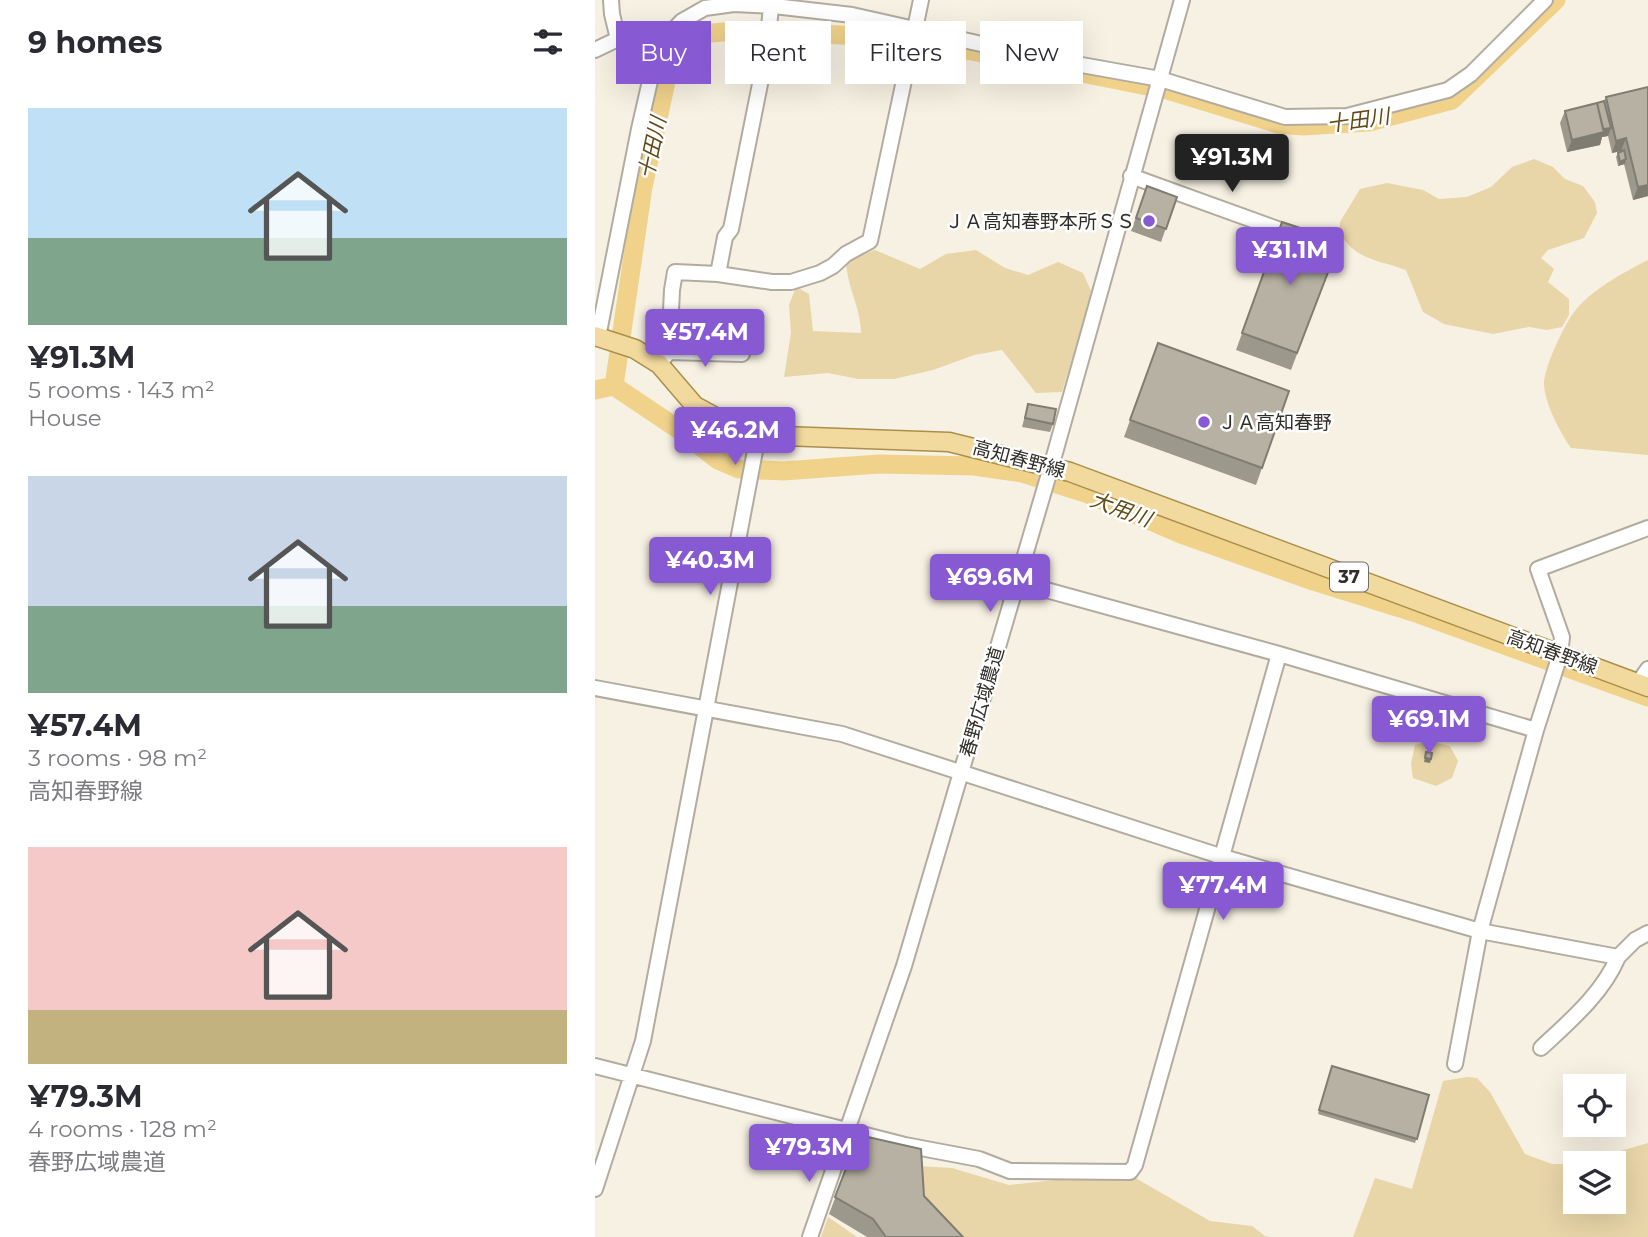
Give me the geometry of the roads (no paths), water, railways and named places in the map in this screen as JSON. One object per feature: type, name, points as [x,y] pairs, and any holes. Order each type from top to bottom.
[{"type":"main road","name":"高知春野線","points":[[598,337],[664,358],[695,406],[757,443],[949,442],[1051,467],[1111,486],[1557,663],[1645,680]]},
{"type":"street","points":[[611,0],[616,31]]},
{"type":"street","points":[[916,21],[921,0]]},
{"type":"street","name":"春野広域農道","points":[[810,1237],[904,967],[1051,467],[1182,0]]},
{"type":"street","points":[[966,41],[1160,81],[1285,117],[1347,116],[1448,90],[1471,74],[1545,0]]},
{"type":"street","points":[[683,21],[705,8],[734,4],[852,15],[879,21]]},
{"type":"street","points":[[718,274],[725,237],[731,229],[768,49],[771,6]]},
{"type":"street","points":[[595,50],[616,40]]},
{"type":"street","points":[[598,337],[649,84]]},
{"type":"street","points":[[742,354],[664,358],[675,272],[791,282],[820,273],[870,241],[903,84]]},
{"type":"street","points":[[1131,176],[1307,239]]},
{"type":"street","points":[[595,1189],[599,1163],[643,1041],[757,443]]},
{"type":"street","points":[[1455,1064],[1480,931],[1557,663],[1562,637],[1538,569],[1648,528]]},
{"type":"street","points":[[1017,582],[1279,654],[1536,730]]},
{"type":"street","points":[[595,1066],[845,1136],[979,1160],[1010,1171],[1130,1172],[1135,1165],[1279,654]]},
{"type":"street","points":[[595,688],[842,734],[1223,857],[1480,931],[1618,957]]},
{"type":"street","points":[[1541,1048],[1575,1017],[1599,986],[1607,980],[1618,957],[1635,940],[1648,933]]},
{"type":"waterway","name":"十田川","points":[[614,386],[643,187],[669,68],[680,48],[700,34],[736,31],[868,36],[921,41],[1167,90],[1278,124],[1303,126],[1369,122],[1452,100],[1556,0]]},
{"type":"waterway","name":"大用川","points":[[595,390],[614,386],[718,460],[739,469],[783,471],[879,464],[974,466],[1022,473],[1088,494],[1181,534],[1313,581],[1419,614],[1648,697]]},
{"type":"place","name":"ＪＡ高知春野本所ＳＳ","points":[[1149,221]]},
{"type":"place","name":"ＪＡ高知春野","points":[[1204,422]]}]
